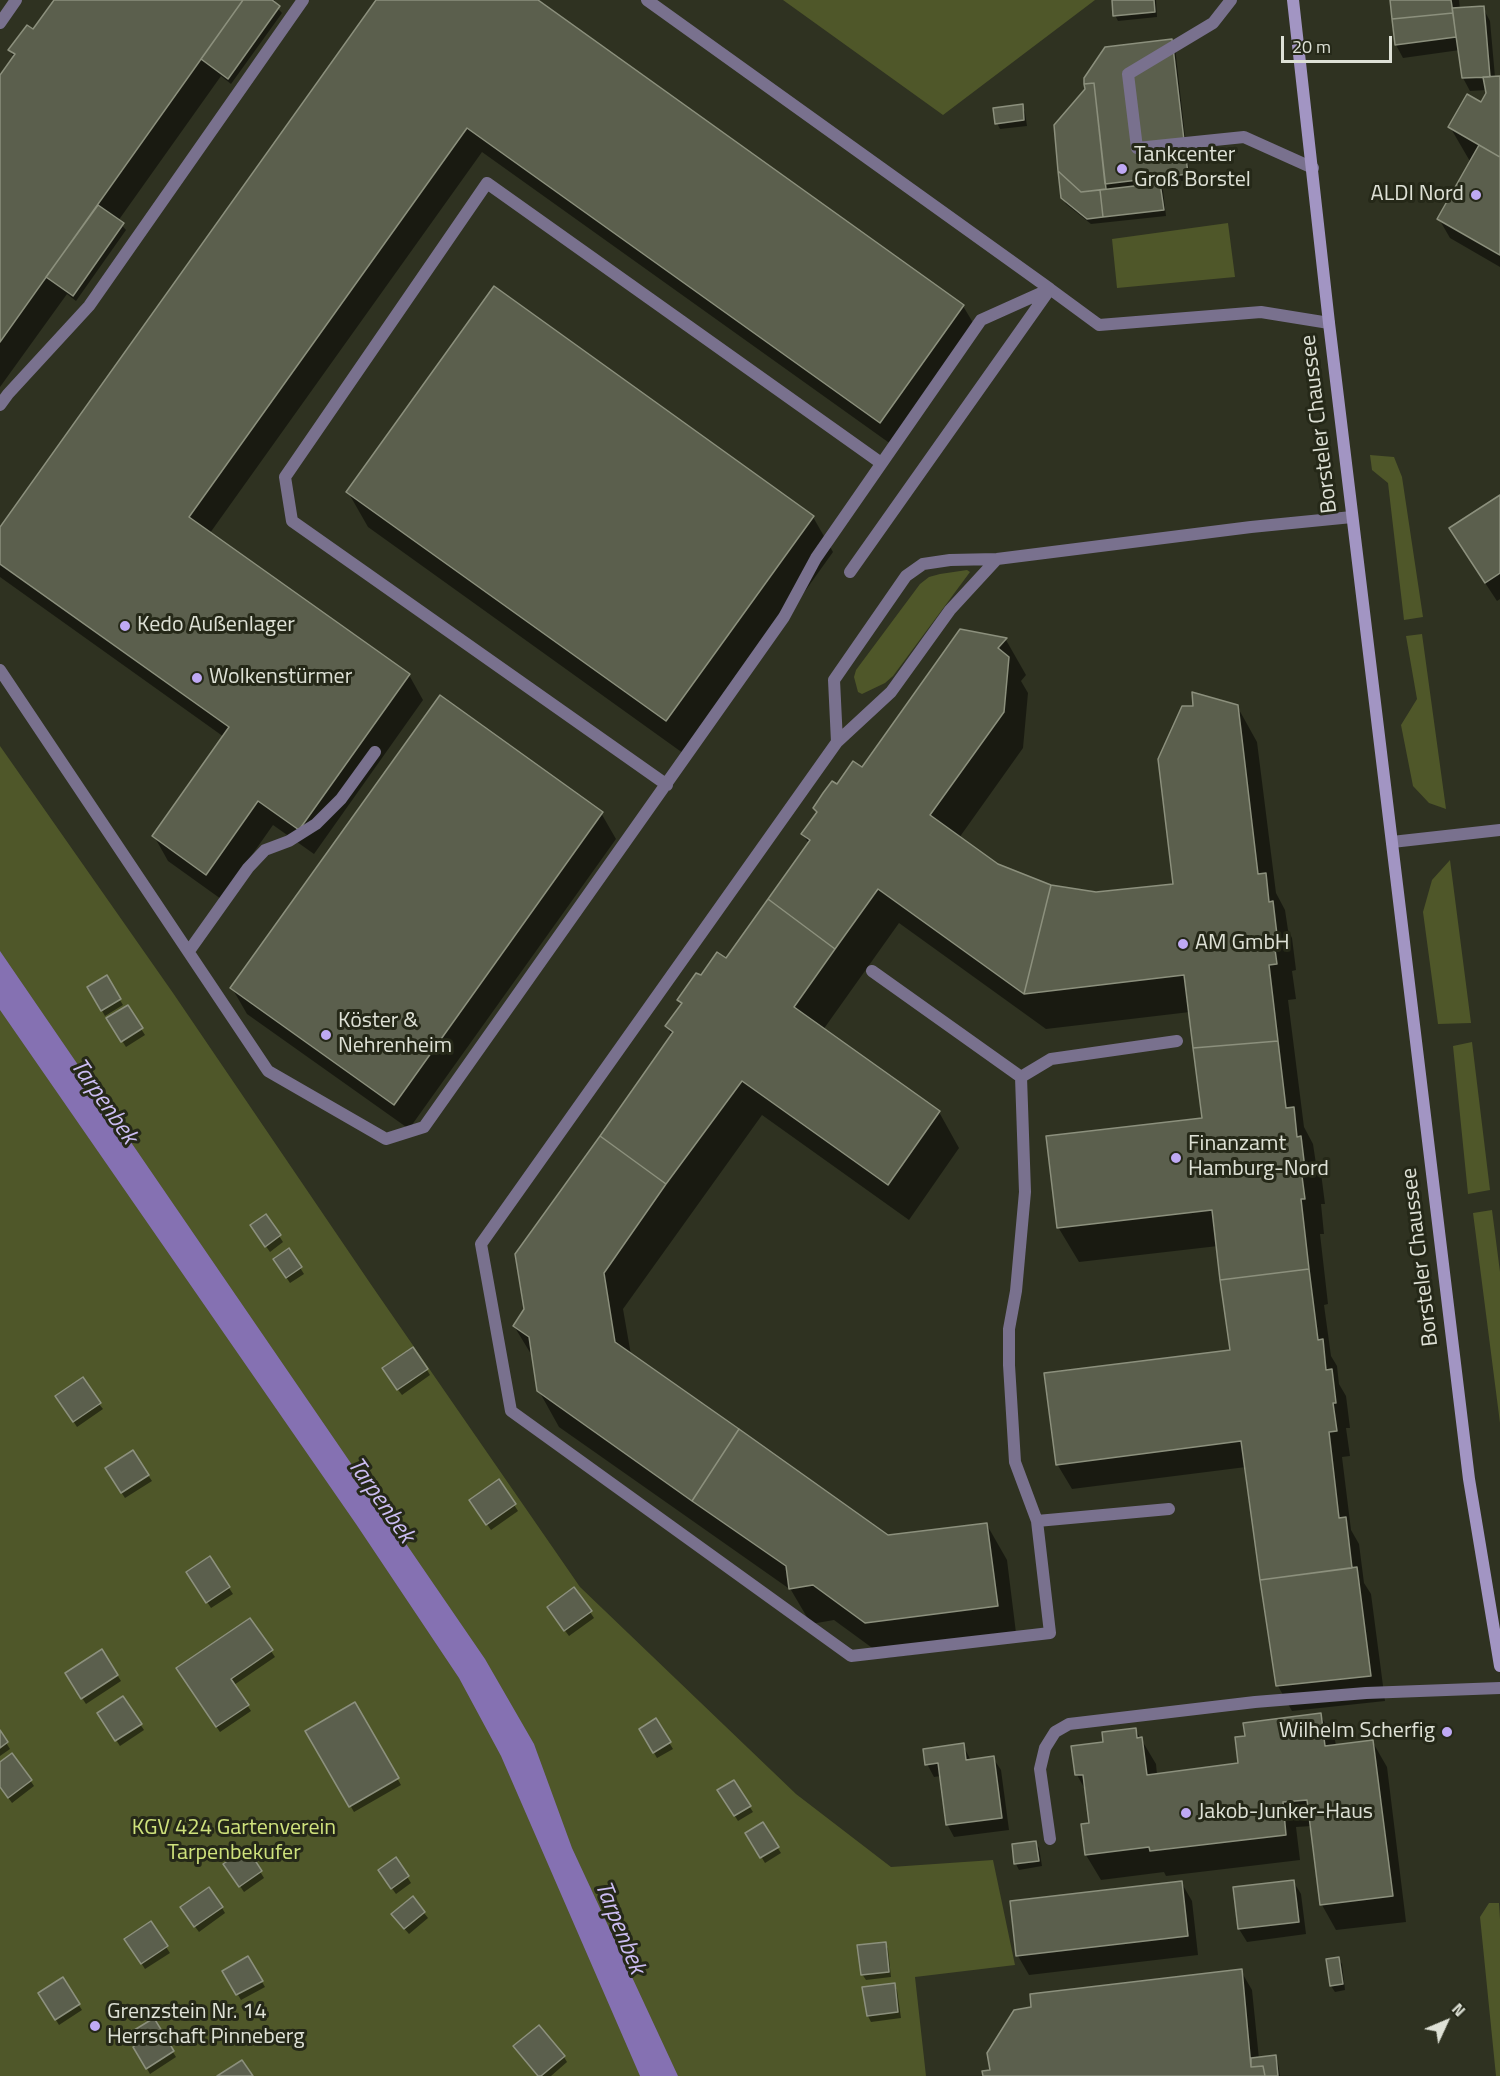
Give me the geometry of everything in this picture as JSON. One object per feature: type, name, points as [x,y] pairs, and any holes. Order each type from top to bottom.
[{"type":"main road","name":"Borsteler Chaussee","points":[[1293,0],[1329,324],[1469,1479],[1500,1666]]},
{"type":"street","points":[[0,22],[16,0]]},
{"type":"street","points":[[0,405],[89,306],[303,0]]},
{"type":"street","points":[[646,0],[1099,325],[1261,312],[1329,324]]},
{"type":"street","points":[[1231,0],[1213,23],[1128,74],[1137,148],[1244,137],[1313,168]]},
{"type":"street","points":[[667,785],[292,521],[285,477],[487,183],[881,464]]},
{"type":"street","points":[[0,670],[268,1071],[386,1139],[424,1127],[784,617],[816,558],[981,320],[1050,289]]},
{"type":"street","points":[[850,572],[1050,289]]},
{"type":"street","points":[[837,742],[834,680],[906,576],[923,564],[950,560],[997,559],[1251,526],[1352,517]]},
{"type":"street","points":[[997,559],[950,610],[891,692],[837,742],[481,1244],[511,1411],[851,1656],[1050,1634],[1037,1521],[1015,1462],[1009,1365],[1009,1329],[1016,1291],[1025,1192],[1021,1077]]},
{"type":"street","points":[[189,951],[253,862],[265,850],[289,841],[316,824],[341,799],[375,752]]},
{"type":"street","points":[[1392,842],[1500,830]]},
{"type":"street","points":[[872,971],[1021,1077]]},
{"type":"street","points":[[1021,1077],[1051,1059],[1177,1041]]},
{"type":"street","points":[[1037,1521],[1169,1509]]},
{"type":"street","points":[[1050,1839],[1040,1769],[1045,1748],[1055,1732],[1069,1724],[1255,1702],[1500,1688]]},
{"type":"green space","points":[[783,0],[1095,0],[943,115]]},
{"type":"green space","points":[[1228,223],[1235,277],[1117,288],[1112,239]]},
{"type":"green space","points":[[1370,455],[1394,457],[1402,477],[1423,617],[1404,620],[1388,483],[1372,470]]},
{"type":"green space","points":[[967,570],[970,572],[893,676],[885,683],[862,694],[858,692],[854,677],[856,670],[920,584],[929,577]]},
{"type":"green space","points":[[1422,634],[1446,809],[1429,803],[1413,786],[1401,725],[1417,699],[1406,636]]},
{"type":"green space","name":"KGV 424 Gartenverein Tarpenbekufer","points":[[0,746],[173,993],[580,1587],[796,1794],[891,1867],[993,1860],[1015,1965],[915,1977],[926,2076],[0,2076]]},
{"type":"green space","points":[[1450,860],[1471,1023],[1438,1024],[1423,912],[1432,880]]},
{"type":"green space","points":[[1472,1042],[1490,1190],[1468,1194],[1453,1046]]},
{"type":"green space","points":[[1492,1210],[1500,1272],[1500,1423],[1473,1213]]},
{"type":"green space","points":[[1489,1903],[1499,1903],[1500,2076],[1496,2076],[1480,1917]]},
{"type":"water","name":"Tarpenbek","points":[[0,951],[485,1659],[534,1744],[572,1848],[678,2076],[640,2076],[501,1756],[459,1678],[356,1524],[0,1010]]},
{"type":"building","points":[[54,0],[243,0],[0,342],[0,75],[15,54],[8,50],[27,25],[33,29]]},
{"type":"building","points":[[243,0],[272,0],[280,6],[228,79],[201,59]]},
{"type":"building","points":[[376,0],[538,0],[964,305],[880,423],[467,128],[189,517],[410,674],[299,830],[258,801],[206,875],[152,836],[229,727],[0,564],[0,527]]},
{"type":"building","points":[[1112,0],[1154,0],[1155,12],[1113,16]]},
{"type":"building","points":[[1390,0],[1451,0],[1453,13],[1392,19]]},
{"type":"building","points":[[1484,6],[1490,77],[1462,78],[1452,8]]},
{"type":"building","points":[[1453,13],[1456,37],[1395,45],[1392,19]]},
{"type":"building","points":[[1172,39],[1188,174],[1105,184],[1094,83],[1084,84],[1084,78],[1105,47]]},
{"type":"building","points":[[1500,76],[1500,157],[1448,127],[1467,94],[1481,102],[1486,93],[1483,77]]},
{"type":"building","points":[[1094,83],[1106,189],[1081,192],[1058,171],[1054,125],[1085,89],[1084,84]]},
{"type":"building","points":[[1023,104],[1024,120],[995,124],[993,108]]},
{"type":"building","name":"ALDI Nord","points":[[1479,145],[1500,157],[1500,255],[1437,219]]},
{"type":"building","points":[[1058,171],[1081,192],[1100,190],[1103,217],[1087,219],[1061,198]]},
{"type":"building","points":[[1160,183],[1164,210],[1103,217],[1100,190]]},
{"type":"building","points":[[98,205],[124,223],[73,296],[46,277]]},
{"type":"building","points":[[494,286],[814,516],[666,721],[346,492]]},
{"type":"building","points":[[1500,495],[1500,573],[1485,583],[1449,528]]},
{"type":"building","points":[[960,629],[1007,638],[998,648],[1009,657],[1004,712],[930,815],[998,864],[1051,885],[1024,994],[878,889],[835,949],[768,899],[810,840],[801,834],[817,812],[813,808],[823,793],[832,781],[837,784],[853,761],[862,767]]},
{"type":"building","points":[[1192,692],[1238,705],[1258,874],[1266,873],[1269,902],[1273,901],[1277,935],[1273,935],[1277,964],[1269,965],[1278,1041],[1193,1048],[1184,975],[1024,994],[1051,885],[1096,892],[1173,884],[1158,759],[1182,706],[1193,706]]},
{"type":"building","points":[[440,695],[603,812],[394,1105],[230,988]]},
{"type":"building","points":[[768,899],[835,949],[794,1007],[940,1111],[888,1185],[742,1081],[666,1184],[600,1136],[673,1032],[665,1026],[682,1003],[677,1000],[696,973],[701,975],[717,952],[726,958]]},
{"type":"building","points":[[107,975],[121,999],[101,1011],[87,987]]},
{"type":"building","points":[[128,1005],[143,1028],[121,1042],[106,1018]]},
{"type":"building","name":"Finanzamt Hamburg-Nord","points":[[1278,1041],[1286,1108],[1294,1107],[1297,1137],[1301,1136],[1305,1169],[1301,1169],[1305,1199],[1301,1199],[1309,1269],[1220,1280],[1212,1210],[1057,1228],[1046,1136],[1202,1118],[1193,1048]]},
{"type":"building","points":[[600,1136],[666,1184],[604,1273],[615,1342],[739,1429],[692,1501],[537,1391],[529,1337],[513,1326],[524,1309],[515,1254]]},
{"type":"building","points":[[266,1214],[281,1235],[265,1247],[250,1225]]},
{"type":"building","points":[[289,1248],[302,1267],[286,1278],[273,1259]]},
{"type":"building","points":[[1309,1269],[1318,1340],[1323,1339],[1326,1370],[1332,1369],[1337,1431],[1329,1432],[1339,1518],[1346,1517],[1352,1568],[1260,1580],[1241,1441],[1056,1465],[1044,1373],[1230,1350],[1220,1280]]},
{"type":"building","points":[[413,1347],[428,1369],[397,1390],[382,1368]]},
{"type":"building","points":[[83,1377],[101,1403],[73,1422],[55,1396]]},
{"type":"building","points":[[739,1429],[888,1535],[987,1523],[998,1606],[865,1623],[813,1585],[789,1589],[786,1566],[692,1501]]},
{"type":"building","points":[[133,1450],[149,1475],[121,1493],[105,1468]]},
{"type":"building","points":[[499,1479],[516,1504],[486,1525],[469,1500]]},
{"type":"building","points":[[210,1556],[230,1587],[206,1603],[186,1572]]},
{"type":"building","points":[[1357,1567],[1371,1676],[1276,1686],[1260,1580]]},
{"type":"building","points":[[574,1587],[592,1611],[564,1631],[547,1607]]},
{"type":"building","points":[[250,1618],[273,1650],[231,1679],[249,1705],[216,1727],[176,1668]]},
{"type":"building","points":[[102,1649],[118,1675],[81,1699],[65,1673]]},
{"type":"building","points":[[123,1696],[142,1724],[115,1741],[97,1713]]},
{"type":"building","points":[[355,1702],[399,1778],[349,1807],[305,1731]]},
{"type":"building","name":"Jakob-Junker-Haus","points":[[1321,1713],[1325,1746],[1373,1740],[1393,1896],[1320,1905],[1307,1800],[1283,1802],[1286,1835],[1150,1851],[1149,1847],[1085,1855],[1081,1824],[1089,1823],[1083,1775],[1075,1775],[1071,1746],[1103,1742],[1102,1732],[1136,1728],[1137,1738],[1142,1737],[1147,1775],[1238,1763],[1235,1737],[1245,1736],[1243,1723]]},
{"type":"building","points":[[656,1718],[671,1742],[653,1753],[639,1729]]},
{"type":"building","points":[[0,1730],[8,1742],[0,1748]]},
{"type":"building","points":[[964,1743],[966,1760],[994,1756],[1002,1818],[946,1825],[938,1763],[925,1765],[923,1749]]},
{"type":"building","points":[[12,1753],[32,1780],[8,1798],[0,1787],[0,1762]]},
{"type":"building","points":[[734,1780],[751,1806],[734,1816],[717,1790]]},
{"type":"building","points":[[763,1822],[779,1847],[760,1858],[745,1833]]},
{"type":"building","points":[[1036,1841],[1039,1861],[1014,1864],[1012,1844]]},
{"type":"building","points":[[247,1848],[262,1871],[239,1887],[223,1864]]},
{"type":"building","points":[[396,1857],[409,1876],[391,1889],[378,1870]]},
{"type":"building","points":[[1294,1880],[1299,1922],[1238,1929],[1233,1887]]},
{"type":"building","points":[[1182,1881],[1188,1936],[1016,1956],[1010,1901]]},
{"type":"building","points":[[209,1887],[223,1907],[194,1927],[180,1907]]},
{"type":"building","points":[[413,1896],[425,1912],[404,1929],[391,1914]]},
{"type":"building","points":[[151,1921],[168,1946],[141,1964],[124,1939]]},
{"type":"building","points":[[886,1942],[889,1972],[861,1975],[857,1945]]},
{"type":"building","points":[[248,1956],[263,1981],[236,1995],[222,1971]]},
{"type":"building","points":[[1339,1957],[1343,1984],[1330,1986],[1326,1959]]},
{"type":"building","points":[[1242,1969],[1251,2067],[1263,2066],[1265,2076],[983,2076],[982,2071],[990,2070],[987,2053],[1014,2010],[1031,2007],[1030,1994]]},
{"type":"building","points":[[63,1977],[80,2004],[55,2020],[38,1993]]},
{"type":"building","points":[[895,1983],[898,2012],[867,2016],[862,1987]]},
{"type":"building","points":[[154,2018],[174,2051],[146,2069],[133,2047],[138,2043],[131,2032]]},
{"type":"building","points":[[539,2025],[565,2056],[541,2076],[538,2076],[513,2046]]},
{"type":"building","points":[[1276,2055],[1278,2076],[1265,2076],[1263,2066],[1251,2067],[1251,2058]]},
{"type":"building","points":[[242,2060],[253,2076],[217,2076]]},
{"type":"place","name":"Tankcenter Groß Borstel","points":[[1122,169]]},
{"type":"place","name":"ALDI Nord","points":[[1476,195]]},
{"type":"place","name":"Kedo Außenlager","points":[[125,626]]},
{"type":"place","name":"Wolkenstürmer","points":[[197,678]]},
{"type":"place","name":"AM GmbH","points":[[1183,944]]},
{"type":"place","name":"Köster & Nehrenheim","points":[[326,1035]]},
{"type":"place","name":"Finanzamt Hamburg-Nord","points":[[1176,1158]]},
{"type":"place","name":"Wilhelm Scherfig","points":[[1447,1732]]},
{"type":"place","name":"Jakob-Junker-Haus","points":[[1186,1813]]},
{"type":"place","name":"Grenzstein Nr. 14 Herrschaft Pinneberg","points":[[95,2026]]}]
